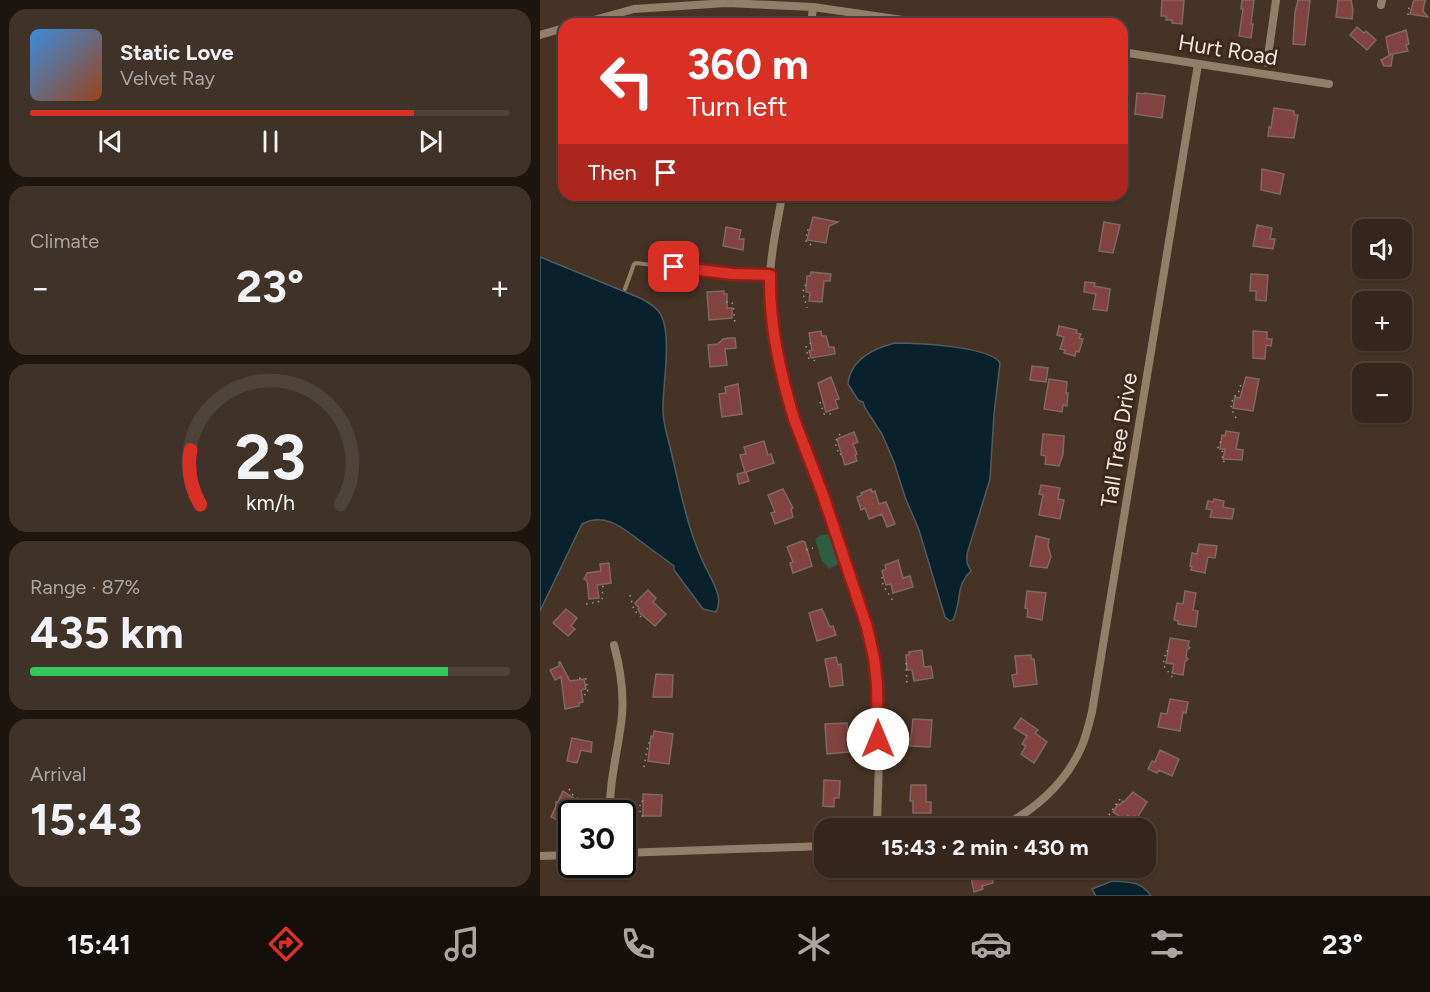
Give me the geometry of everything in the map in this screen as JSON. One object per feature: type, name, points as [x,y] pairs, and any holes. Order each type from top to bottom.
[{"type":"street","points":[[1267,63],[1276,0]]},
{"type":"street","points":[[601,18],[634,9],[702,3],[760,3],[886,18]]},
{"type":"street","points":[[812,18],[813,8]]},
{"type":"street","points":[[540,35],[558,30]]},
{"type":"street","name":"Hurt Road","points":[[1128,53],[1329,84]]},
{"type":"street","name":"Tall Tree Drive","points":[[1017,818],[1036,805],[1061,779],[1081,749],[1092,712],[1198,64]]},
{"type":"street","points":[[781,201],[770,275],[775,338],[785,390],[862,610],[874,658],[878,698],[877,818]]},
{"type":"street","points":[[610,800],[610,783],[623,706],[620,671],[614,645]]},
{"type":"street","points":[[636,853],[814,846]]},
{"type":"street","points":[[540,856],[558,855]]},
{"type":"lane","points":[[625,289],[636,263],[733,274],[770,275]]},
{"type":"path","points":[[1408,15],[1409,7],[1412,7]]},
{"type":"path","points":[[811,245],[806,242],[805,238],[807,230],[813,230]]},
{"type":"path","points":[[807,285],[804,286],[804,293],[807,308]]},
{"type":"path","points":[[726,302],[734,304],[735,324]]},
{"type":"path","points":[[811,343],[806,346],[808,358],[816,361]]},
{"type":"path","points":[[1236,418],[1231,408],[1234,396],[1238,394],[1241,384]]},
{"type":"path","points":[[820,402],[824,414],[833,414]]},
{"type":"path","points":[[840,434],[834,440],[839,455],[841,454]]},
{"type":"path","points":[[1221,442],[1218,442],[1218,448],[1223,452],[1222,461],[1229,463]]},
{"type":"path","points":[[806,550],[813,548]]},
{"type":"path","points":[[882,577],[883,585],[893,601]]},
{"type":"path","points":[[586,604],[602,601],[603,584]]},
{"type":"path","points":[[630,595],[634,610],[644,620]]},
{"type":"path","points":[[1168,651],[1166,651],[1163,665],[1173,678]]},
{"type":"path","points":[[906,663],[907,687]]},
{"type":"path","points":[[579,678],[586,679],[588,693],[582,696]]},
{"type":"path","points":[[644,767],[650,742]]},
{"type":"path","points":[[569,789],[580,800]]},
{"type":"path","points":[[1109,815],[1122,799]]},
{"type":"path","points":[[643,801],[640,802],[640,815],[647,818]]},
{"type":"green space","points":[[832,534],[842,562],[829,569],[822,561],[815,539],[821,535]]},
{"type":"water","points":[[540,257],[640,298],[655,307],[661,315],[666,335],[664,425],[695,542],[717,593],[719,603],[716,612],[703,609],[674,570],[674,566],[622,528],[599,520],[582,524],[540,611]]},
{"type":"water","points":[[895,343],[968,349],[993,357],[1000,363],[990,479],[967,554],[967,563],[971,571],[963,582],[956,613],[950,621],[945,617],[919,530],[882,434],[863,402],[858,400],[848,384],[853,368],[864,356]]},
{"type":"water","points":[[1112,881],[1139,885],[1151,896],[1096,896],[1092,889]]},
{"type":"building","points":[[1162,0],[1184,0],[1182,24],[1172,23],[1172,20],[1166,20],[1166,16],[1161,16]]},
{"type":"building","points":[[1242,0],[1254,0],[1251,38],[1239,36]]},
{"type":"building","points":[[1298,0],[1310,0],[1305,45],[1293,44]]},
{"type":"building","points":[[1338,0],[1351,0],[1352,19],[1336,17]]},
{"type":"building","points":[[1414,0],[1425,0],[1423,11],[1428,17],[1410,14]]},
{"type":"building","points":[[1357,27],[1376,40],[1367,50],[1350,35]]},
{"type":"building","points":[[1406,30],[1408,51],[1393,54],[1391,66],[1384,66],[1381,60],[1392,54],[1389,55],[1386,37]]},
{"type":"building","points":[[1137,93],[1165,96],[1162,118],[1135,114]]},
{"type":"building","points":[[1274,108],[1294,111],[1294,115],[1298,115],[1294,138],[1268,136]]},
{"type":"building","points":[[1262,169],[1284,174],[1280,194],[1261,190]]},
{"type":"building","points":[[813,217],[838,222],[829,226],[826,243],[807,240]]},
{"type":"building","points":[[1104,222],[1120,225],[1113,253],[1099,251]]},
{"type":"building","points":[[1257,225],[1272,228],[1270,239],[1275,239],[1273,249],[1253,246]]},
{"type":"building","points":[[726,227],[741,230],[739,239],[744,239],[743,250],[723,246]]},
{"type":"building","points":[[811,272],[831,274],[830,281],[824,281],[822,302],[809,301],[810,293],[806,292],[807,276],[810,276]]},
{"type":"building","points":[[1251,274],[1268,275],[1266,301],[1256,300],[1256,291],[1250,291]]},
{"type":"building","points":[[1085,282],[1110,289],[1107,311],[1093,309],[1096,294],[1084,292]]},
{"type":"building","points":[[724,291],[724,294],[727,294],[727,308],[732,308],[732,318],[709,320],[707,292]]},
{"type":"building","points":[[1059,326],[1077,330],[1076,333],[1081,334],[1079,338],[1083,339],[1079,352],[1076,351],[1075,356],[1064,353],[1065,350],[1060,349],[1064,337],[1057,335]]},
{"type":"building","points":[[821,331],[822,336],[826,336],[829,347],[834,347],[835,354],[811,358],[809,333]]},
{"type":"building","points":[[1253,331],[1267,332],[1267,339],[1272,339],[1271,346],[1266,345],[1265,359],[1253,358]]},
{"type":"building","points":[[735,338],[736,348],[725,349],[727,365],[710,367],[708,345],[718,344],[723,339]]},
{"type":"building","points":[[1032,366],[1048,368],[1046,382],[1030,380]]},
{"type":"building","points":[[831,377],[839,399],[835,400],[838,408],[826,412],[818,383]]},
{"type":"building","points":[[1246,377],[1259,379],[1253,411],[1233,408],[1235,397],[1240,398]]},
{"type":"building","points":[[1049,379],[1067,382],[1067,406],[1063,405],[1062,412],[1044,409]]},
{"type":"building","points":[[738,384],[742,414],[722,417],[719,394],[726,393],[725,387]]},
{"type":"building","points":[[1226,431],[1239,433],[1236,449],[1243,450],[1242,460],[1223,459],[1225,449],[1220,449],[1222,435],[1225,436]]},
{"type":"building","points":[[854,432],[858,442],[853,444],[857,461],[845,465],[837,439]]},
{"type":"building","points":[[1043,434],[1064,436],[1063,454],[1059,466],[1045,464],[1046,456],[1041,455]]},
{"type":"building","points":[[764,441],[768,455],[771,454],[774,463],[746,472],[749,481],[739,484],[737,474],[745,472],[740,455],[746,454],[744,447]]},
{"type":"building","points":[[1041,485],[1060,488],[1058,499],[1064,500],[1060,519],[1039,515],[1043,495],[1039,494]]},
{"type":"building","points":[[783,489],[793,508],[791,509],[793,517],[775,524],[771,513],[775,512],[768,495]]},
{"type":"building","points":[[871,489],[872,492],[875,491],[879,504],[886,502],[895,524],[887,527],[882,514],[869,519],[865,508],[861,510],[857,497]]},
{"type":"building","points":[[1214,499],[1224,501],[1223,507],[1234,509],[1232,519],[1210,517],[1212,510],[1206,509],[1208,501],[1213,502]]},
{"type":"building","points":[[1036,536],[1049,539],[1051,557],[1047,568],[1030,566]]},
{"type":"building","points":[[805,542],[812,566],[793,573],[790,563],[793,562],[787,547]]},
{"type":"building","points":[[1199,544],[1217,546],[1215,558],[1208,557],[1205,573],[1191,570],[1190,566],[1192,553],[1197,554]]},
{"type":"building","points":[[898,560],[903,578],[910,576],[913,587],[893,593],[891,584],[886,585],[882,571],[886,569],[885,565]]},
{"type":"building","points":[[609,563],[611,583],[597,585],[599,598],[589,599],[587,581],[584,579],[587,573],[601,571],[600,564]]},
{"type":"building","points":[[648,590],[656,598],[653,602],[666,614],[655,626],[640,613],[635,603]]},
{"type":"building","points":[[1027,591],[1046,593],[1042,620],[1027,617],[1028,609],[1025,608]]},
{"type":"building","points":[[1185,591],[1196,593],[1193,610],[1198,611],[1196,627],[1178,624],[1178,621],[1174,620],[1177,603],[1183,604]]},
{"type":"building","points":[[566,609],[577,618],[571,626],[575,629],[568,636],[553,623]]},
{"type":"building","points":[[822,609],[836,635],[817,641],[809,613]]},
{"type":"building","points":[[1170,638],[1189,641],[1190,648],[1187,650],[1188,659],[1185,662],[1183,675],[1172,673],[1174,664],[1166,663]]},
{"type":"building","points":[[922,650],[924,667],[931,666],[933,678],[914,681],[912,670],[907,670],[906,655],[909,655],[909,652]]},
{"type":"building","points":[[1031,655],[1031,659],[1034,659],[1037,684],[1014,687],[1012,675],[1017,674],[1015,656]]},
{"type":"building","points":[[836,657],[838,665],[841,664],[843,685],[830,687],[825,659]]},
{"type":"building","points":[[559,662],[570,681],[584,679],[586,689],[581,690],[583,702],[579,703],[579,706],[565,709],[561,677],[555,680],[550,670],[559,666]]},
{"type":"building","points":[[656,674],[673,675],[672,697],[653,697]]},
{"type":"building","points":[[1170,699],[1188,702],[1186,713],[1183,712],[1180,731],[1158,727],[1161,713],[1167,714]]},
{"type":"building","points":[[1021,718],[1038,730],[1035,733],[1047,742],[1034,763],[1021,754],[1026,746],[1022,744],[1027,736],[1014,728]]},
{"type":"building","points":[[913,719],[932,720],[930,747],[910,746]]},
{"type":"building","points":[[847,723],[849,752],[827,754],[825,724]]},
{"type":"building","points":[[654,731],[673,734],[669,764],[648,761],[651,736],[653,737]]},
{"type":"building","points":[[572,738],[592,742],[591,752],[581,750],[577,763],[567,761]]},
{"type":"building","points":[[1160,750],[1179,759],[1172,776],[1159,770],[1157,773],[1148,769],[1152,761],[1155,762]]},
{"type":"building","points":[[824,780],[840,781],[839,798],[834,798],[834,807],[823,806]]},
{"type":"building","points":[[911,785],[926,785],[926,802],[931,802],[931,813],[913,813],[913,801],[910,801]]},
{"type":"building","points":[[563,791],[576,800],[559,800]]},
{"type":"building","points":[[1133,792],[1147,802],[1137,818],[1128,815],[1126,818],[1122,818],[1113,812],[1118,804],[1124,802]]},
{"type":"building","points":[[643,794],[662,795],[661,816],[643,816]]},
{"type":"building","points":[[556,802],[558,802],[558,820],[551,817]]},
{"type":"building","points":[[971,878],[992,878],[993,883],[982,886],[983,889],[974,892]]},
{"type":"route","points":[[674,267],[733,274],[770,275],[777,354],[785,390],[862,610],[872,647],[878,689],[878,739]]}]
